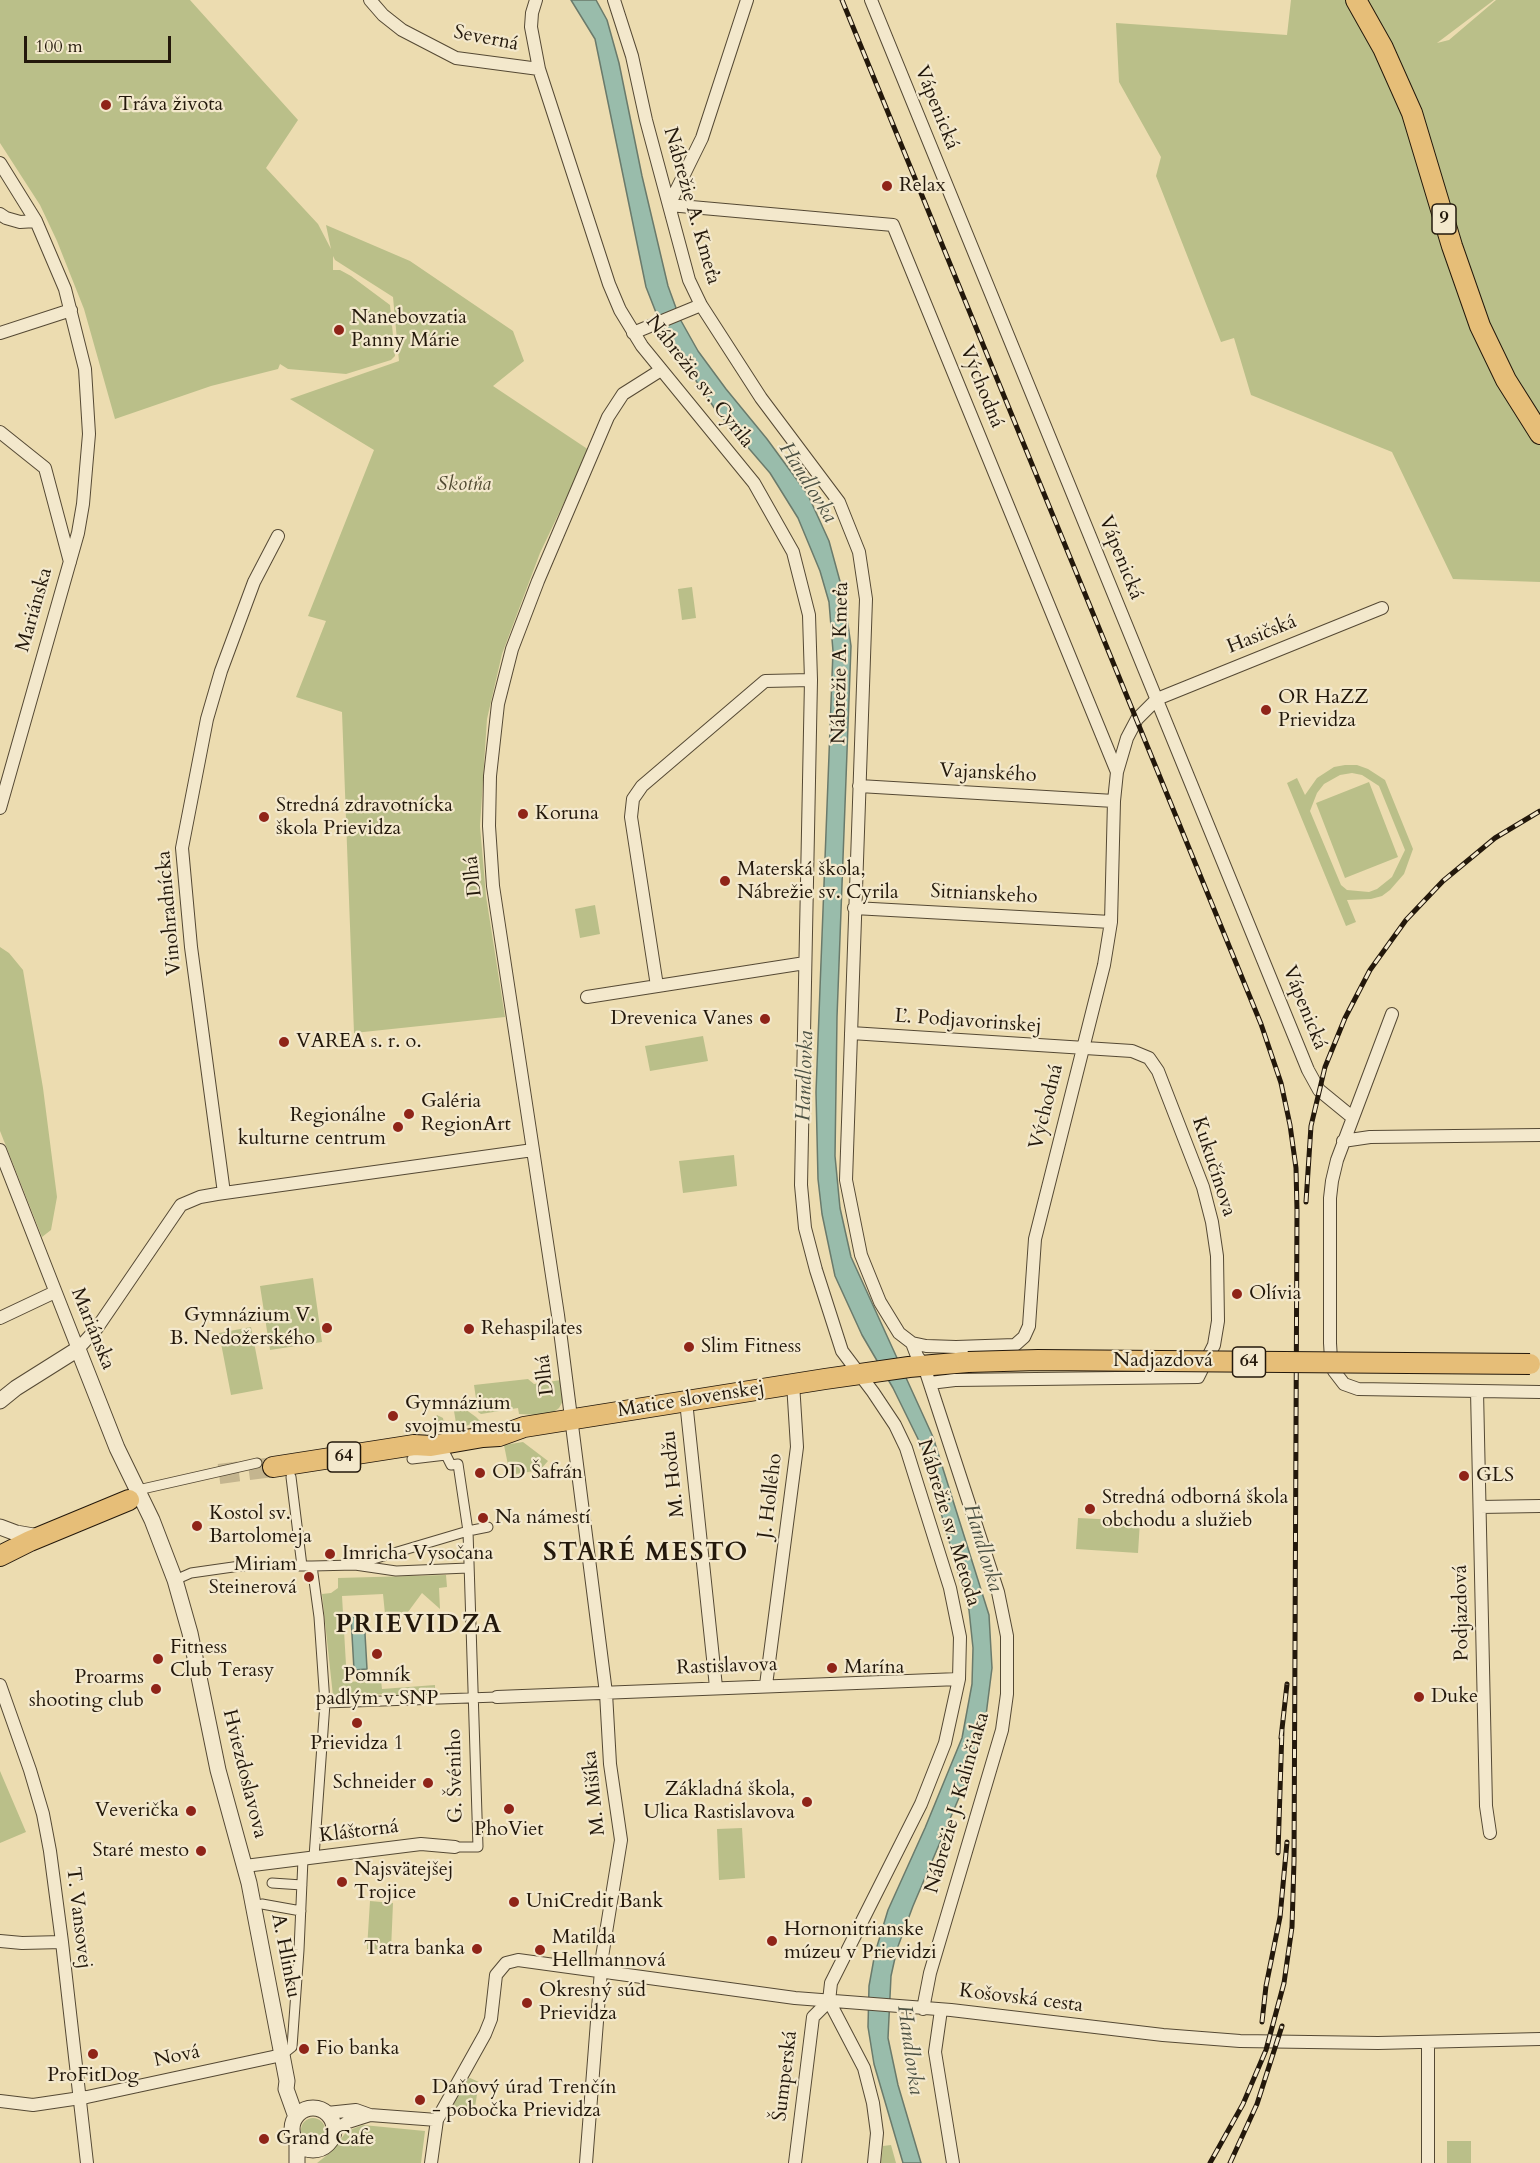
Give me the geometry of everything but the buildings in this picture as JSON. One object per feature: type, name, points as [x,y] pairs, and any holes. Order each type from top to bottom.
[{"type":"main road","name":"9","points":[[1356,0],[1383,48],[1412,113],[1452,246],[1480,326],[1506,380],[1540,434]]},
{"type":"main road","name":"Nadjazdová","points":[[868,1372],[921,1372],[959,1358],[1540,1364]]},
{"type":"main road","name":"Matice slovenskej","points":[[265,1465],[413,1452],[431,1446],[499,1436],[524,1427],[868,1372]]},
{"type":"main road","points":[[0,1556],[134,1495]]},
{"type":"main road","points":[[0,1542],[34,1539]]},
{"type":"street","name":"Severná","points":[[370,0],[383,15],[402,30],[456,58],[539,69]]},
{"type":"street","name":"Nábrežie sv. Cyrila","points":[[536,0],[531,27],[539,69],[609,284],[633,333],[754,483],[793,552],[808,615],[811,680],[801,1185],[805,1228],[842,1351],[868,1372]]},
{"type":"street","name":"Nábrežie A. Kmeťa","points":[[615,0],[632,56],[646,120],[689,280],[701,305],[761,398],[839,501],[859,552],[866,598],[846,1180],[861,1255],[880,1302],[899,1333],[912,1343],[921,1372]]},
{"type":"street","points":[[669,206],[702,138],[747,0]]},
{"type":"street","name":"Vápenická","points":[[871,0],[1308,1070],[1324,1095],[1352,1117]]},
{"type":"street","name":"Mariánska","points":[[0,164],[36,221],[52,256],[71,310],[85,369],[89,434],[83,504],[71,563],[0,808]]},
{"type":"street","name":"Východná","points":[[669,206],[893,225],[1117,772]]},
{"type":"street","points":[[0,214],[20,222],[36,221]]},
{"type":"street","points":[[633,333],[701,305]]},
{"type":"street","points":[[0,333],[71,310]]},
{"type":"street","name":"Dlhá","points":[[570,1419],[558,1314],[493,886],[490,776],[498,704],[523,615],[608,417],[623,394],[661,370]]},
{"type":"street","points":[[0,432],[45,468],[71,563]]},
{"type":"street","name":"Vinohradnícka","points":[[224,1193],[191,947],[182,848],[207,719],[221,671],[254,582],[278,536]]},
{"type":"street","name":"Hasičská","points":[[1157,699],[1382,608]]},
{"type":"street","points":[[657,986],[631,817],[633,799],[642,786],[765,681],[811,680]]},
{"type":"street","name":"Východná","points":[[912,1343],[959,1358],[1016,1345],[1024,1337],[1029,1326],[1035,1239],[1104,964],[1111,922],[1114,801],[1117,772],[1127,738],[1137,719],[1157,699]]},
{"type":"street","name":"Vajanského","points":[[859,786],[1114,801]]},
{"type":"street","name":"Sitnianskeho","points":[[854,908],[1111,922]]},
{"type":"street","points":[[587,997],[805,963]]},
{"type":"street","points":[[1392,1014],[1334,1170],[1330,1198],[1330,1343],[1334,1371],[1344,1384],[1358,1389],[1540,1392]]},
{"type":"street","name":"Ľ. Podjavorinskej","points":[[851,1033],[1082,1049]]},
{"type":"street","name":"Kukučínova","points":[[921,1372],[955,1380],[1198,1377],[1214,1345],[1218,1320],[1217,1256],[1212,1222],[1203,1187],[1158,1071],[1149,1058],[1132,1051],[1082,1049]]},
{"type":"street","points":[[1343,1141],[1370,1137],[1540,1135]]},
{"type":"street","name":"Mariánska","points":[[0,1150],[6,1181],[55,1292],[134,1495],[152,1520]]},
{"type":"street","points":[[0,1401],[16,1388],[78,1349],[97,1328],[181,1205],[200,1197],[224,1193],[533,1150]]},
{"type":"street","points":[[0,1318],[55,1292]]},
{"type":"street","name":"Nábrežie sv. Metoda","points":[[829,2001],[831,1983],[921,1804],[945,1743],[959,1679],[960,1647],[957,1615],[906,1448],[879,1400],[868,1372]]},
{"type":"street","name":"Nábrežie J. Kalinčiaka","points":[[921,1372],[1001,1604],[1007,1636],[1008,1658],[1007,1694],[999,1744],[930,1973],[923,2009]]},
{"type":"street","name":"J. Hollého","points":[[766,1685],[797,1447],[793,1383]]},
{"type":"street","name":"Podjazdová","points":[[1477,1391],[1486,1806],[1490,1833]]},
{"type":"street","name":"M. Hodžu","points":[[686,1401],[716,1687]]},
{"type":"street","name":"M. Mišíka","points":[[570,1419],[606,1693],[610,1764],[621,1840],[602,1957],[586,2163]]},
{"type":"street","name":"G. Švéniho","points":[[413,1452],[446,1455],[451,1465],[458,1464],[468,1531],[477,1847]]},
{"type":"street","points":[[134,1495],[265,1465]]},
{"type":"street","points":[[291,1477],[302,1566]]},
{"type":"street","points":[[1480,1507],[1540,1506]]},
{"type":"street","name":"Hviezdoslavova","points":[[152,1520],[175,1580],[190,1633],[218,1770],[245,1866]]},
{"type":"street","points":[[0,1527],[34,1539]]},
{"type":"street","points":[[355,1565],[488,1527]]},
{"type":"street","points":[[175,1580],[191,1573],[240,1566],[355,1565],[396,1571],[468,1568]]},
{"type":"street","points":[[301,1911],[302,1884],[308,1858],[325,1703],[319,1617],[312,1566]]},
{"type":"street","name":"Rastislavova","points":[[497,1697],[959,1679]]},
{"type":"street","name":"T. Vansovej","points":[[0,1685],[43,1814],[62,1942],[87,2163]]},
{"type":"street","points":[[325,1703],[474,1700],[497,1697]]},
{"type":"street","name":"Kláštorná","points":[[245,1866],[421,1844],[477,1847]]},
{"type":"street","name":"A. Hlinku","points":[[245,1866],[288,2081],[286,2089],[302,2113],[292,2130],[297,2143],[297,2163]]},
{"type":"street","points":[[272,1883],[302,1884]]},
{"type":"street","name":"A. Hlinku","points":[[262,1904],[301,1911],[292,2047],[282,2055]]},
{"type":"street","points":[[0,1941],[22,1944],[62,1942]]},
{"type":"street","name":"Košovská cesta","points":[[437,2120],[485,2034],[491,2019],[496,1975],[502,1966],[518,1960],[795,1998],[941,2010],[1163,2035],[1240,2041],[1428,2042],[1540,2039]]},
{"type":"street","points":[[829,2001],[864,2068],[873,2103],[877,2133],[874,2163]]},
{"type":"street","name":"Šumperská","points":[[795,2163],[813,2017],[829,2001]]},
{"type":"street","points":[[941,2010],[935,2052],[953,2163]]},
{"type":"street","points":[[1428,2042],[1428,2163]]},
{"type":"street","name":"Nová","points":[[0,2101],[33,2105],[80,2098],[282,2055]]},
{"type":"street","points":[[302,2113],[319,2109],[327,2114],[334,2130]]},
{"type":"street","points":[[327,2114],[356,2110],[370,2115],[437,2120],[431,2163]]},
{"type":"street","points":[[297,2143],[310,2156],[327,2144],[334,2130],[348,2122],[370,2115]]},
{"type":"green space","name":"Skotňa","points":[[0,0],[190,0],[298,120],[266,168],[318,224],[331,249],[326,225],[410,261],[513,331],[524,361],[493,386],[589,450],[540,553],[502,654],[487,719],[480,826],[486,896],[505,1017],[354,1033],[342,712],[296,697],[326,621],[308,616],[374,450],[290,399],[399,361],[393,297],[335,260],[333,256],[333,270],[340,270],[351,276],[390,305],[395,356],[391,360],[346,374],[288,369],[280,364],[278,369],[211,386],[115,419],[84,309],[57,241],[40,205],[0,143]]},
{"type":"green space","points":[[1291,0],[1494,0],[1437,43],[1449,40],[1496,0],[1540,0],[1540,582],[1453,579],[1392,452],[1251,395],[1234,338],[1221,342],[1156,176],[1161,157],[1119,82],[1116,23],[1287,35]]},
{"type":"green space","points":[[692,587],[696,618],[682,620],[678,589]]},
{"type":"green space","points":[[1357,765],[1385,780],[1413,849],[1404,874],[1390,890],[1382,896],[1371,899],[1347,900],[1356,922],[1346,926],[1287,783],[1297,778],[1305,795],[1317,778],[1334,767]],"holes":[[[1352,773],[1362,775],[1379,786],[1405,850],[1392,877],[1377,889],[1369,892],[1347,890],[1341,885],[1310,811],[1317,793],[1324,784],[1340,775]]]},
{"type":"green space","points":[[1369,782],[1398,857],[1345,878],[1316,803]]},
{"type":"green space","points":[[595,905],[600,934],[580,938],[575,909]]},
{"type":"green space","points":[[0,947],[9,953],[23,970],[43,1088],[57,1197],[51,1230],[42,1237],[0,1131]]},
{"type":"green space","points":[[703,1036],[708,1061],[650,1071],[645,1046]]},
{"type":"green space","points":[[734,1155],[737,1186],[683,1193],[679,1161]]},
{"type":"green space","points":[[313,1278],[322,1342],[270,1350],[260,1286]]},
{"type":"green space","points":[[251,1327],[263,1389],[231,1395],[219,1333]]},
{"type":"green space","points":[[528,1379],[534,1384],[561,1380],[564,1399],[559,1408],[551,1414],[538,1415],[519,1414],[518,1408],[481,1414],[478,1412],[474,1385]]},
{"type":"green space","points":[[458,1404],[480,1421],[457,1429],[453,1405]]},
{"type":"green space","points":[[437,1415],[443,1418],[445,1431],[441,1433],[435,1432],[431,1426]]},
{"type":"green space","points":[[523,1442],[548,1461],[540,1470],[510,1475],[504,1445]]},
{"type":"green space","points":[[1078,1518],[1140,1521],[1138,1553],[1076,1549]]},
{"type":"green space","points":[[446,1575],[447,1587],[439,1588],[440,1609],[422,1593],[408,1612],[385,1614],[383,1594],[342,1596],[347,1682],[381,1680],[382,1689],[435,1685],[435,1692],[416,1697],[389,1694],[333,1696],[322,1594],[331,1593],[338,1588],[338,1578]]},
{"type":"green space","points":[[0,1771],[26,1832],[0,1843]]},
{"type":"green space","points":[[742,1828],[745,1878],[719,1880],[717,1829]]},
{"type":"green space","points":[[370,1901],[393,1903],[391,1950],[367,1949]]},
{"type":"green space","points":[[467,2079],[479,2082],[475,2107],[469,2113],[456,2114],[452,2112],[452,2107]]},
{"type":"green space","points":[[313,2118],[322,2121],[325,2130],[322,2139],[313,2142],[304,2139],[301,2130],[304,2121]]},
{"type":"green space","points":[[363,2125],[425,2131],[421,2163],[317,2163],[331,2152],[347,2131]]},
{"type":"green space","points":[[1447,2141],[1471,2141],[1471,2163],[1447,2163]]},
{"type":"green space","points":[[891,2145],[896,2163],[881,2163],[883,2146]]},
{"type":"shaded area","points":[[571,0],[596,0],[607,20],[619,63],[668,286],[680,319],[698,351],[808,495],[829,541],[844,596],[851,646],[837,1017],[835,1156],[840,1208],[851,1257],[933,1437],[989,1615],[992,1668],[984,1731],[975,1760],[913,1906],[897,1949],[891,1976],[888,2038],[898,2085],[921,2163],[903,2163],[874,2064],[868,2027],[869,1986],[875,1953],[888,1910],[962,1738],[972,1684],[973,1648],[969,1610],[922,1447],[893,1388],[862,1335],[835,1276],[822,1214],[818,1179],[816,1092],[833,651],[829,602],[820,571],[798,518],[770,473],[715,409],[664,333],[646,287],[595,39]]},
{"type":"shaded area","points":[[364,1616],[367,1669],[354,1670],[351,1617]]},
{"type":"tunnel","points":[[219,1474],[273,1467]]},
{"type":"railway","points":[[842,0],[1261,1024],[1281,1083],[1290,1125],[1296,1168],[1297,1211],[1292,1927],[1284,1983],[1266,2050],[1243,2104],[1210,2163]]},
{"type":"railway","points":[[1306,1202],[1311,1126],[1325,1067],[1345,1018],[1370,970],[1406,920],[1443,881],[1495,838],[1540,811]]},
{"type":"railway","points":[[1281,1738],[1287,1684]]},
{"type":"railway","points":[[1278,1853],[1282,1729]]},
{"type":"railway","points":[[1262,2022],[1266,1986],[1280,1917],[1287,1842]]},
{"type":"railway","points":[[1230,2163],[1257,2104],[1282,2026]]},
{"type":"place","name":"Tráva života","points":[[106,105]]},
{"type":"place","name":"Relax","points":[[887,186]]},
{"type":"place","name":"Nanebovzatia Panny Márie","points":[[339,330]]},
{"type":"place","name":"OR HaZZ Prievidza","points":[[1266,710]]},
{"type":"place","name":"Koruna","points":[[523,814]]},
{"type":"place","name":"Stredná zdravotnícka škola Prievidza","points":[[264,817]]},
{"type":"place","name":"Materská škola, Nábrežie sv. Cyrila","points":[[725,881]]},
{"type":"place","name":"Drevenica Vanes","points":[[765,1019]]},
{"type":"place","name":"VAREA s. r. o.","points":[[284,1042]]},
{"type":"place","name":"Galéria RegionArt","points":[[409,1114]]},
{"type":"place","name":"Regionálne kulturne centrum","points":[[398,1127]]},
{"type":"place","name":"Olívia","points":[[1237,1294]]},
{"type":"place","name":"Gymnázium V. B. Nedožerského","points":[[327,1328]]},
{"type":"place","name":"Rehaspilates","points":[[469,1329]]},
{"type":"place","name":"Slim Fitness","points":[[689,1347]]},
{"type":"place","name":"Gymnázium svojmu mestu","points":[[393,1416]]},
{"type":"place","name":"OD Šafrán","points":[[480,1473]]},
{"type":"place","name":"GLS","points":[[1464,1476]]},
{"type":"place","name":"Stredná odborná škola obchodu a služieb","points":[[1090,1509]]},
{"type":"place","name":"Na námestí","points":[[483,1518]]},
{"type":"place","name":"Kostol sv. Bartolomeja","points":[[197,1526]]},
{"type":"place","name":"Imricha Vysočana","points":[[330,1554]]},
{"type":"place","name":"Miriam Steinerová","points":[[309,1577]]},
{"type":"place","name":"Pomník padlým v SNP","points":[[377,1654]]},
{"type":"place","name":"Fitness Club Terasy","points":[[158,1659]]},
{"type":"place","name":"Marína","points":[[832,1668]]},
{"type":"place","name":"Proarms shooting club","points":[[156,1689]]},
{"type":"place","name":"Duke","points":[[1419,1697]]},
{"type":"place","name":"Prievidza 1","points":[[357,1723]]},
{"type":"place","name":"Schneider","points":[[428,1783]]},
{"type":"place","name":"Základná škola, Ulica Rastislavova","points":[[807,1802]]},
{"type":"place","name":"PhoViet","points":[[509,1809]]},
{"type":"place","name":"Veverička","points":[[191,1811]]},
{"type":"place","name":"Staré mesto","points":[[201,1851]]},
{"type":"place","name":"Najsvätejšej Trojice","points":[[342,1882]]},
{"type":"place","name":"UniCredit Bank","points":[[514,1902]]},
{"type":"place","name":"Hornonitrianske múzeu v Prievidzi","points":[[772,1941]]},
{"type":"place","name":"Tatra banka","points":[[477,1949]]},
{"type":"place","name":"Matilda Hellmannová","points":[[540,1950]]},
{"type":"place","name":"Okresný súd Prievidza","points":[[527,2003]]},
{"type":"place","name":"Fio banka","points":[[304,2049]]},
{"type":"place","name":"ProFitDog","points":[[93,2054]]},
{"type":"place","name":"Daňový úrad Trenčín - pobočka Prievidza","points":[[420,2100]]},
{"type":"place","name":"Grand Cafe","points":[[264,2139]]},
{"type":"district","name":"STARÉ MESTO","points":[[646,1554]]},
{"type":"district","name":"PRIEVIDZA","points":[[419,1626]]},
{"type":"water label","name":"Handlovka","points":[[807,483]]},
{"type":"water label","name":"Handlovka","points":[[806,1076]]},
{"type":"water label","name":"Handlovka","points":[[982,1548]]},
{"type":"water label","name":"Handlovka","points":[[909,2050]]}]
